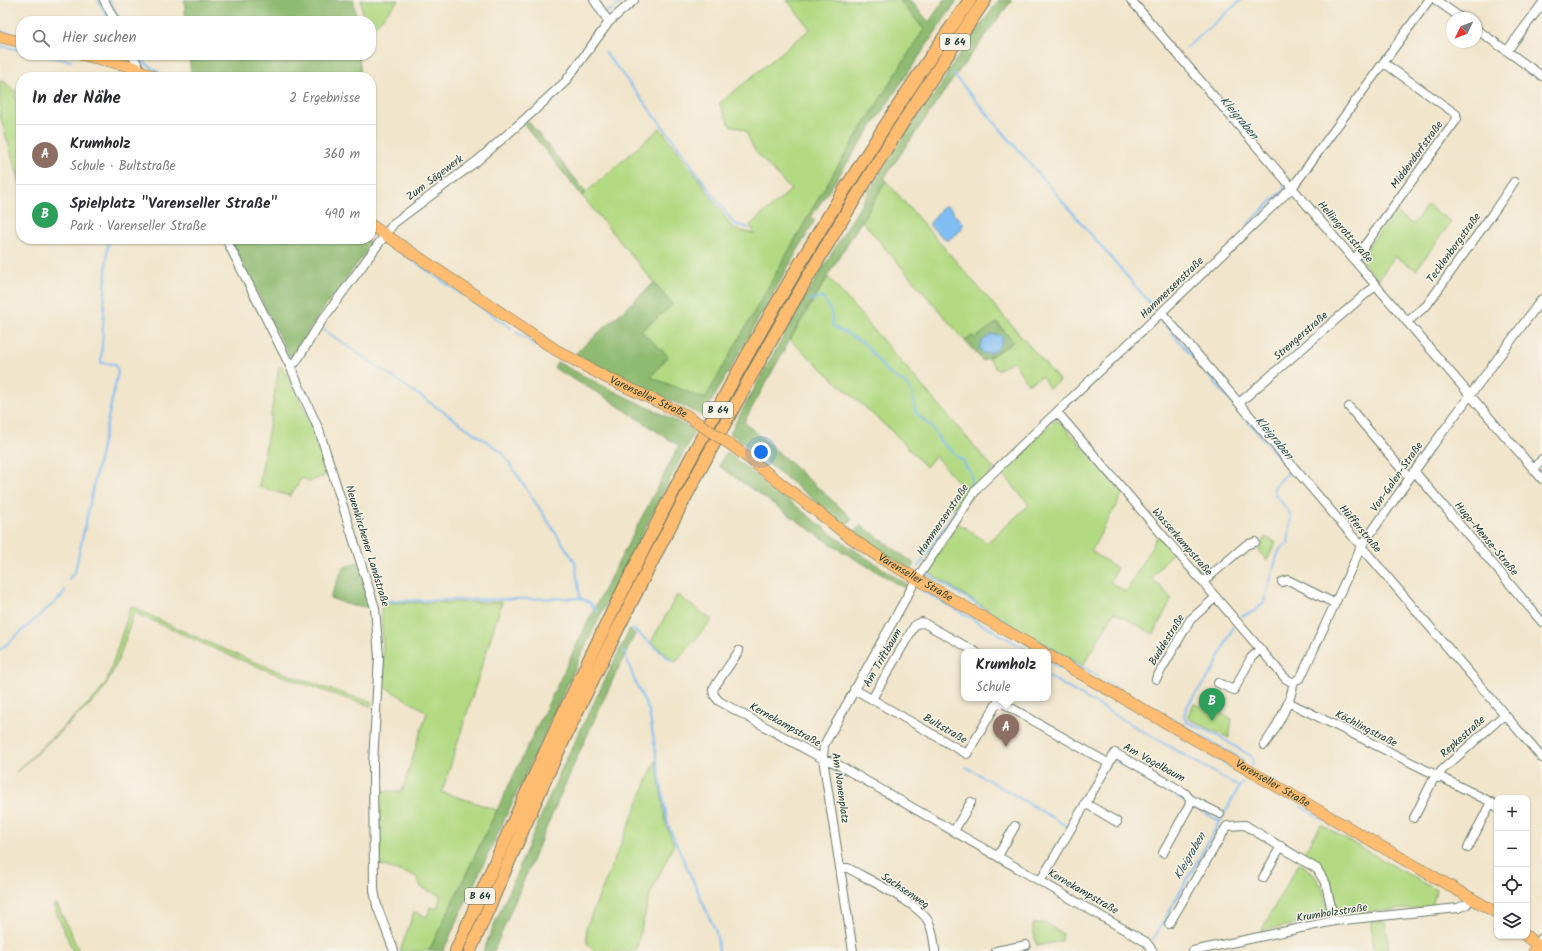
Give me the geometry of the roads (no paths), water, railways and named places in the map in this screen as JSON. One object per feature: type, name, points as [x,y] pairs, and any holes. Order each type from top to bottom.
[{"type":"highway","name":"B 64","points":[[456,951],[538,767],[596,644],[665,508],[753,345],[828,216],[917,78],[970,0]]},
{"type":"highway","name":"B 64","points":[[470,951],[551,766],[607,650],[680,508],[760,358],[842,217],[926,85],[985,0]]},
{"type":"main road","points":[[0,37],[16,41]]},
{"type":"main road","points":[[103,60],[124,65],[139,72]]},
{"type":"main road","name":"Varenseller Straße","points":[[376,229],[556,350],[605,377],[686,415],[734,447],[847,535],[879,557],[916,580],[1038,649]]},
{"type":"main road","name":"Varenseller Straße","points":[[1051,657],[1472,897],[1494,911]]},
{"type":"main road","points":[[1530,939],[1539,946]]},
{"type":"street","points":[[104,0],[112,16]]},
{"type":"street","points":[[594,0],[609,22]]},
{"type":"street","name":"Zum Sägewerk","points":[[290,366],[296,362],[320,323],[394,223],[477,161],[565,82],[609,22],[634,0]]},
{"type":"street","name":"Hellingrottstraße","points":[[1131,0],[1542,479]]},
{"type":"street","name":"Hammersenstraße","points":[[916,580],[978,487],[1292,188],[1429,0]]},
{"type":"street","points":[[1436,0],[1453,12]]},
{"type":"street","points":[[1507,51],[1542,4]]},
{"type":"street","points":[[1482,33],[1542,76]]},
{"type":"street","points":[[135,60],[142,72]]},
{"type":"street","name":"Middendorfstraße","points":[[1354,260],[1457,119],[1456,114],[1384,63]]},
{"type":"street","name":"Tecklenborgstraße","points":[[1407,322],[1427,305],[1494,213],[1514,182]]},
{"type":"street","name":"Neuenkirchener Landstraße","points":[[229,244],[290,366],[319,430],[376,608],[379,657],[374,762],[374,890],[377,906],[394,951]]},
{"type":"street","name":"Strengerstraße","points":[[1239,403],[1376,285]]},
{"type":"street","name":"Von-Galen-Straße","points":[[1264,745],[1270,738],[1288,702],[1293,689],[1293,683],[1301,677],[1331,615],[1334,603],[1362,547],[1412,475],[1542,299]]},
{"type":"street","name":"Hüfferstraße","points":[[1162,313],[1542,758]]},
{"type":"street","name":"Hugo-Mense-Straße","points":[[1348,407],[1412,475],[1542,622]]},
{"type":"street","name":"Wasserkampstraße","points":[[1057,412],[1285,678],[1293,683]]},
{"type":"street","points":[[1534,470],[1542,459]]},
{"type":"street","points":[[1203,582],[1246,545],[1255,542]]},
{"type":"street","name":"Am Nonenplatz","points":[[853,951],[823,759],[824,745],[916,580]]},
{"type":"street","points":[[1282,582],[1288,580],[1334,603]]},
{"type":"street","name":"Buddestraße","points":[[1156,679],[1190,620],[1216,597]]},
{"type":"street","name":"Am Triftbaum","points":[[872,700],[915,625],[922,622],[971,649]]},
{"type":"street","points":[[1218,683],[1234,690],[1251,658],[1260,649]]},
{"type":"street","name":"Kernekampstraße","points":[[739,651],[714,689],[714,695],[719,701],[823,759],[835,763],[1041,880],[1146,942],[1153,951]]},
{"type":"street","name":"Bultstraße","points":[[854,689],[967,754],[998,701]]},
{"type":"street","name":"Bultstraße","points":[[1001,701],[1108,764]]},
{"type":"street","name":"Köchlingstraße","points":[[1288,702],[1494,805],[1468,848]]},
{"type":"street","name":"Repkestraße","points":[[1437,777],[1504,714]]},
{"type":"street","name":"Am Vogelbaum","points":[[1041,880],[1115,753],[1184,793],[1190,798],[1220,814]]},
{"type":"street","points":[[1414,818],[1437,777]]},
{"type":"street","name":"Am Vogelbaum","points":[[1163,853],[1190,806],[1190,798]]},
{"type":"street","points":[[954,831],[971,802]]},
{"type":"street","points":[[1085,803],[1117,822]]},
{"type":"street","points":[[1169,924],[1227,826],[1245,825],[1311,864],[1322,875],[1327,888],[1334,921]]},
{"type":"street","points":[[998,856],[1015,826]]},
{"type":"street","points":[[1263,878],[1281,846]]},
{"type":"street","name":"Sachsenweg","points":[[840,868],[848,868],[903,900],[923,915],[930,926],[936,951]]},
{"type":"street","name":"Krumholzstraße","points":[[1193,951],[1334,921],[1458,908],[1467,904],[1472,897]]},
{"type":"street","points":[[996,951],[1026,945]]},
{"type":"water","points":[[946,206],[952,209],[954,214],[963,223],[961,230],[947,241],[930,226],[930,223],[943,207]]},
{"type":"water","points":[[992,334],[1003,337],[1001,344],[993,352],[986,354],[982,353],[979,348],[982,341]]},
{"type":"waterway","points":[[98,0],[106,16]]},
{"type":"waterway","points":[[109,0],[117,16]]},
{"type":"waterway","points":[[589,0],[601,18]]},
{"type":"waterway","points":[[606,11],[610,11],[624,0]]},
{"type":"waterway","name":"Kleigraben","points":[[1186,48],[1241,0]]},
{"type":"waterway","points":[[0,31],[16,35]]},
{"type":"waterway","points":[[0,46],[16,49]]},
{"type":"waterway","points":[[605,52],[675,142],[734,224],[749,228]]},
{"type":"waterway","points":[[66,60],[71,61]]},
{"type":"waterway","points":[[141,60],[158,72]]},
{"type":"waterway","name":"Kleigraben","points":[[953,74],[1157,313]]},
{"type":"waterway","name":"Kleigraben","points":[[1248,224],[1285,189],[1284,184]]},
{"type":"waterway","points":[[69,579],[75,572],[118,372],[115,364],[101,363],[108,244]]},
{"type":"waterway","points":[[392,246],[464,296]]},
{"type":"waterway","points":[[810,300],[822,297],[830,310],[832,325],[866,345],[887,372],[905,383],[912,393],[916,413],[932,427],[941,442],[963,461],[971,474],[972,482],[967,493],[918,567]]},
{"type":"waterway","points":[[473,302],[511,328]]},
{"type":"waterway","name":"Kleigraben","points":[[1161,320],[1289,469],[1274,487],[1274,492],[1291,515],[1288,544],[1281,548],[1278,553],[1264,602],[1255,611],[1242,616]]},
{"type":"waterway","points":[[324,330],[502,452],[575,562],[580,598]]},
{"type":"waterway","points":[[516,332],[537,346]]},
{"type":"waterway","points":[[926,573],[1098,676]]},
{"type":"waterway","points":[[0,650],[63,595],[65,590]]},
{"type":"waterway","points":[[921,590],[1026,649]]},
{"type":"waterway","points":[[382,601],[580,598],[590,603],[597,611]]},
{"type":"waterway","name":"Kleigraben","points":[[1233,627],[1214,669],[1189,703],[1184,717],[1187,722],[1213,733],[1251,756],[1253,761],[1251,766]]},
{"type":"waterway","points":[[633,629],[673,662]]},
{"type":"waterway","points":[[624,651],[634,679],[649,711],[668,825],[716,932],[719,951]]},
{"type":"waterway","points":[[1051,663],[1059,668]]},
{"type":"waterway","points":[[1051,678],[1239,787]]},
{"type":"waterway","points":[[1105,681],[1243,760]]},
{"type":"waterway","points":[[1219,760],[1249,777]]},
{"type":"waterway","points":[[1116,761],[1185,801]]},
{"type":"waterway","points":[[966,767],[1067,826]]},
{"type":"waterway","name":"Kleigraben","points":[[1153,940],[1242,782]]},
{"type":"waterway","points":[[1300,806],[1358,840]]},
{"type":"waterway","points":[[1195,807],[1219,821]]},
{"type":"place","name":"Spielplatz \"Varenseller Straße\"","points":[[1212,721]]},
{"type":"place","name":"Krumholz","points":[[1006,747]]}]
